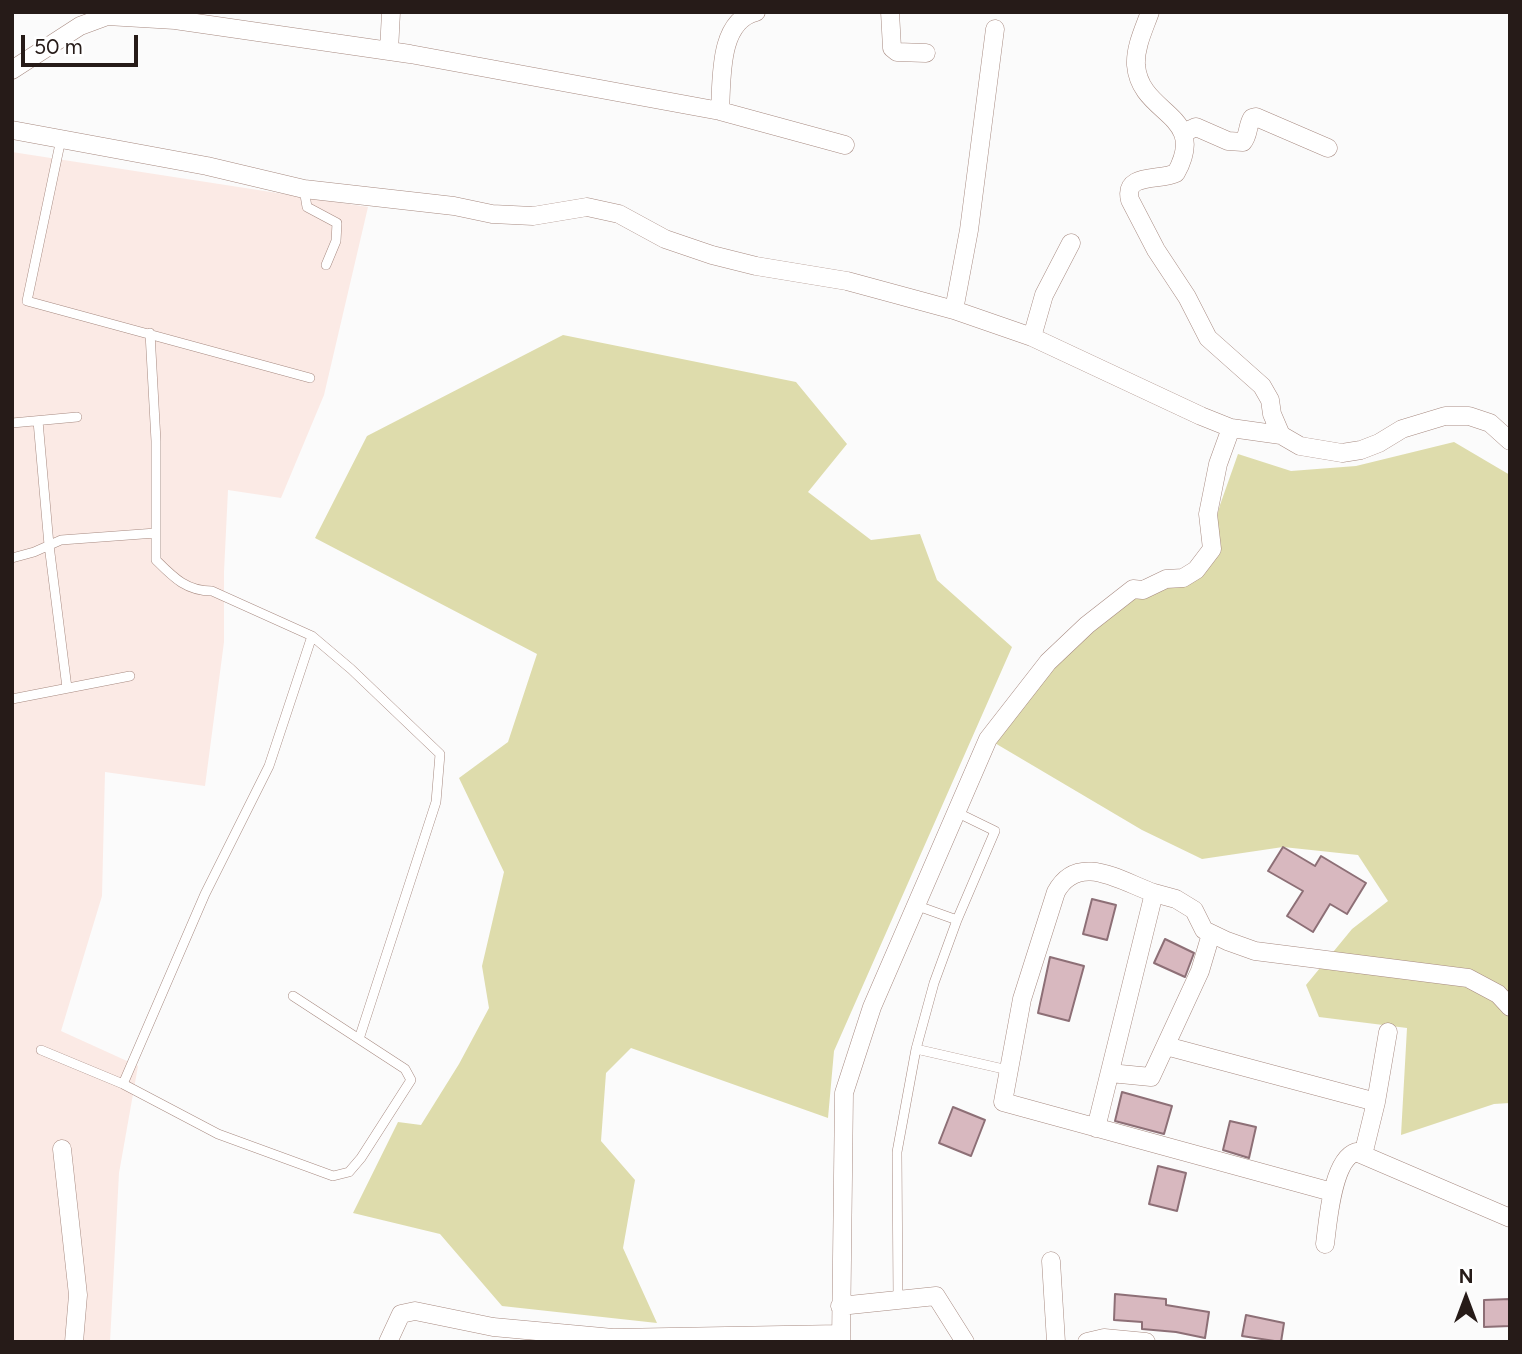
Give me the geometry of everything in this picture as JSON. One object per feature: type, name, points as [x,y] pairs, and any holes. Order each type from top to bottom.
[{"type":"street","points":[[389,51],[391,12]]},
{"type":"street","points":[[720,111],[723,60],[733,27],[746,15],[756,12]]},
{"type":"street","points":[[890,12],[892,48],[897,52],[926,53]]},
{"type":"street","points":[[1150,12],[1137,53],[1136,67],[1146,93],[1176,120],[1183,133],[1182,158],[1176,173],[1136,181],[1128,192],[1130,200],[1208,338],[1262,386],[1270,400],[1272,414],[1281,435]]},
{"type":"street","points":[[12,70],[80,26],[107,16],[175,20],[389,51],[720,111],[845,145]]},
{"type":"street","points":[[954,310],[969,230],[995,29]]},
{"type":"street","points":[[1183,133],[1196,127],[1228,141],[1243,142],[1247,138],[1249,123],[1256,117],[1328,148]]},
{"type":"street","points":[[12,130],[207,166],[304,188],[454,206],[492,214],[533,216],[587,207],[619,214],[665,239],[712,255],[756,266],[847,281],[954,310],[1032,337],[1200,416],[1231,428],[1281,435],[1300,446],[1342,453],[1361,450],[1402,429],[1446,416],[1469,416],[1490,423],[1510,441]]},
{"type":"street","points":[[1032,337],[1044,295],[1071,243]]},
{"type":"street","points":[[388,1342],[401,1314],[415,1311],[493,1327],[613,1338],[840,1338],[844,1093],[872,1007],[915,905],[988,739],[1048,662],[1087,625],[1133,589],[1143,590],[1166,579],[1183,578],[1196,570],[1212,549],[1208,514],[1218,464],[1231,428]]},
{"type":"street","points":[[1332,1192],[1003,1102],[1022,999],[1062,880],[1073,873],[1087,871],[1107,874],[1176,899],[1194,910],[1204,930],[1255,951],[1468,978],[1498,994],[1510,1007]]},
{"type":"street","points":[[1096,1128],[1154,893]]},
{"type":"street","points":[[1110,1073],[1151,1077],[1200,971],[1211,934]]},
{"type":"street","points":[[1363,1155],[1388,1032]]},
{"type":"street","points":[[1166,1046],[1376,1101]]},
{"type":"street","points":[[62,1149],[78,1295],[74,1342]]},
{"type":"street","points":[[1325,1244],[1332,1192],[1349,1154],[1356,1152],[1510,1218]]},
{"type":"street","points":[[1051,1261],[1056,1342]]},
{"type":"street","points":[[840,1306],[936,1296],[965,1342]]},
{"type":"street","points":[[1087,1342],[1104,1338],[1146,1342]]},
{"type":"lane","points":[[61,139],[27,301],[310,378]]},
{"type":"lane","points":[[304,188],[307,207],[337,223],[336,241],[326,265]]},
{"type":"lane","points":[[150,334],[156,441],[156,560],[178,582],[199,591],[212,591],[312,636],[351,669],[440,754],[436,802],[359,1039]]},
{"type":"lane","points":[[12,423],[77,417]]},
{"type":"lane","points":[[38,421],[49,545],[67,688]]},
{"type":"lane","points":[[12,558],[61,540],[156,533]]},
{"type":"lane","points":[[123,1084],[205,894],[269,766],[312,636]]},
{"type":"lane","points":[[12,699],[130,676]]},
{"type":"lane","points":[[898,1300],[897,1152],[916,1049],[934,983],[957,920],[995,831],[956,812]]},
{"type":"lane","points":[[915,905],[957,920]]},
{"type":"lane","points":[[41,1050],[123,1084],[218,1134],[333,1176],[349,1172],[411,1080],[405,1069],[293,996]]},
{"type":"lane","points":[[916,1049],[1008,1070]]},
{"type":"shaded area","points":[[12,152],[368,207],[324,395],[281,498],[228,490],[224,642],[205,786],[105,772],[102,896],[61,1031],[138,1066],[119,1173],[110,1342],[12,1342]]},
{"type":"shaded area","points":[[563,335],[796,382],[847,444],[808,492],[871,540],[920,534],[937,580],[1012,647],[834,1051],[828,1118],[631,1048],[606,1073],[601,1141],[635,1180],[623,1248],[657,1323],[502,1306],[440,1234],[353,1213],[398,1122],[421,1125],[459,1064],[489,1008],[482,966],[504,872],[459,778],[508,742],[537,654],[315,538],[367,436]]},
{"type":"shaded area","points":[[1454,442],[1510,475],[1510,1103],[1494,1104],[1401,1135],[1407,1028],[1319,1017],[1306,985],[1352,929],[1388,901],[1358,855],[1283,847],[1202,859],[1142,830],[988,739],[1087,625],[1205,558],[1238,454],[1291,471],[1356,466]]},
{"type":"building","points":[[1283,847],[1315,866],[1321,856],[1366,883],[1347,914],[1330,904],[1313,932],[1287,916],[1303,891],[1268,871]]},
{"type":"building","points":[[1092,899],[1116,905],[1107,940],[1083,934]]},
{"type":"building","points":[[1165,939],[1194,953],[1185,977],[1154,963]]},
{"type":"building","points":[[1050,957],[1084,966],[1069,1021],[1038,1013]]},
{"type":"building","points":[[1122,1092],[1172,1106],[1164,1134],[1115,1121]]},
{"type":"building","points":[[953,1107],[985,1120],[971,1156],[939,1143]]},
{"type":"building","points":[[1230,1121],[1256,1127],[1249,1158],[1223,1150]]},
{"type":"building","points":[[1158,1166],[1186,1173],[1177,1211],[1149,1204]]},
{"type":"building","points":[[1115,1294],[1166,1299],[1166,1305],[1209,1312],[1205,1338],[1142,1329],[1142,1322],[1114,1320]]},
{"type":"building","points":[[1510,1299],[1510,1326],[1484,1327],[1484,1300]]},
{"type":"building","points":[[1246,1315],[1284,1323],[1281,1342],[1242,1336]]}]
